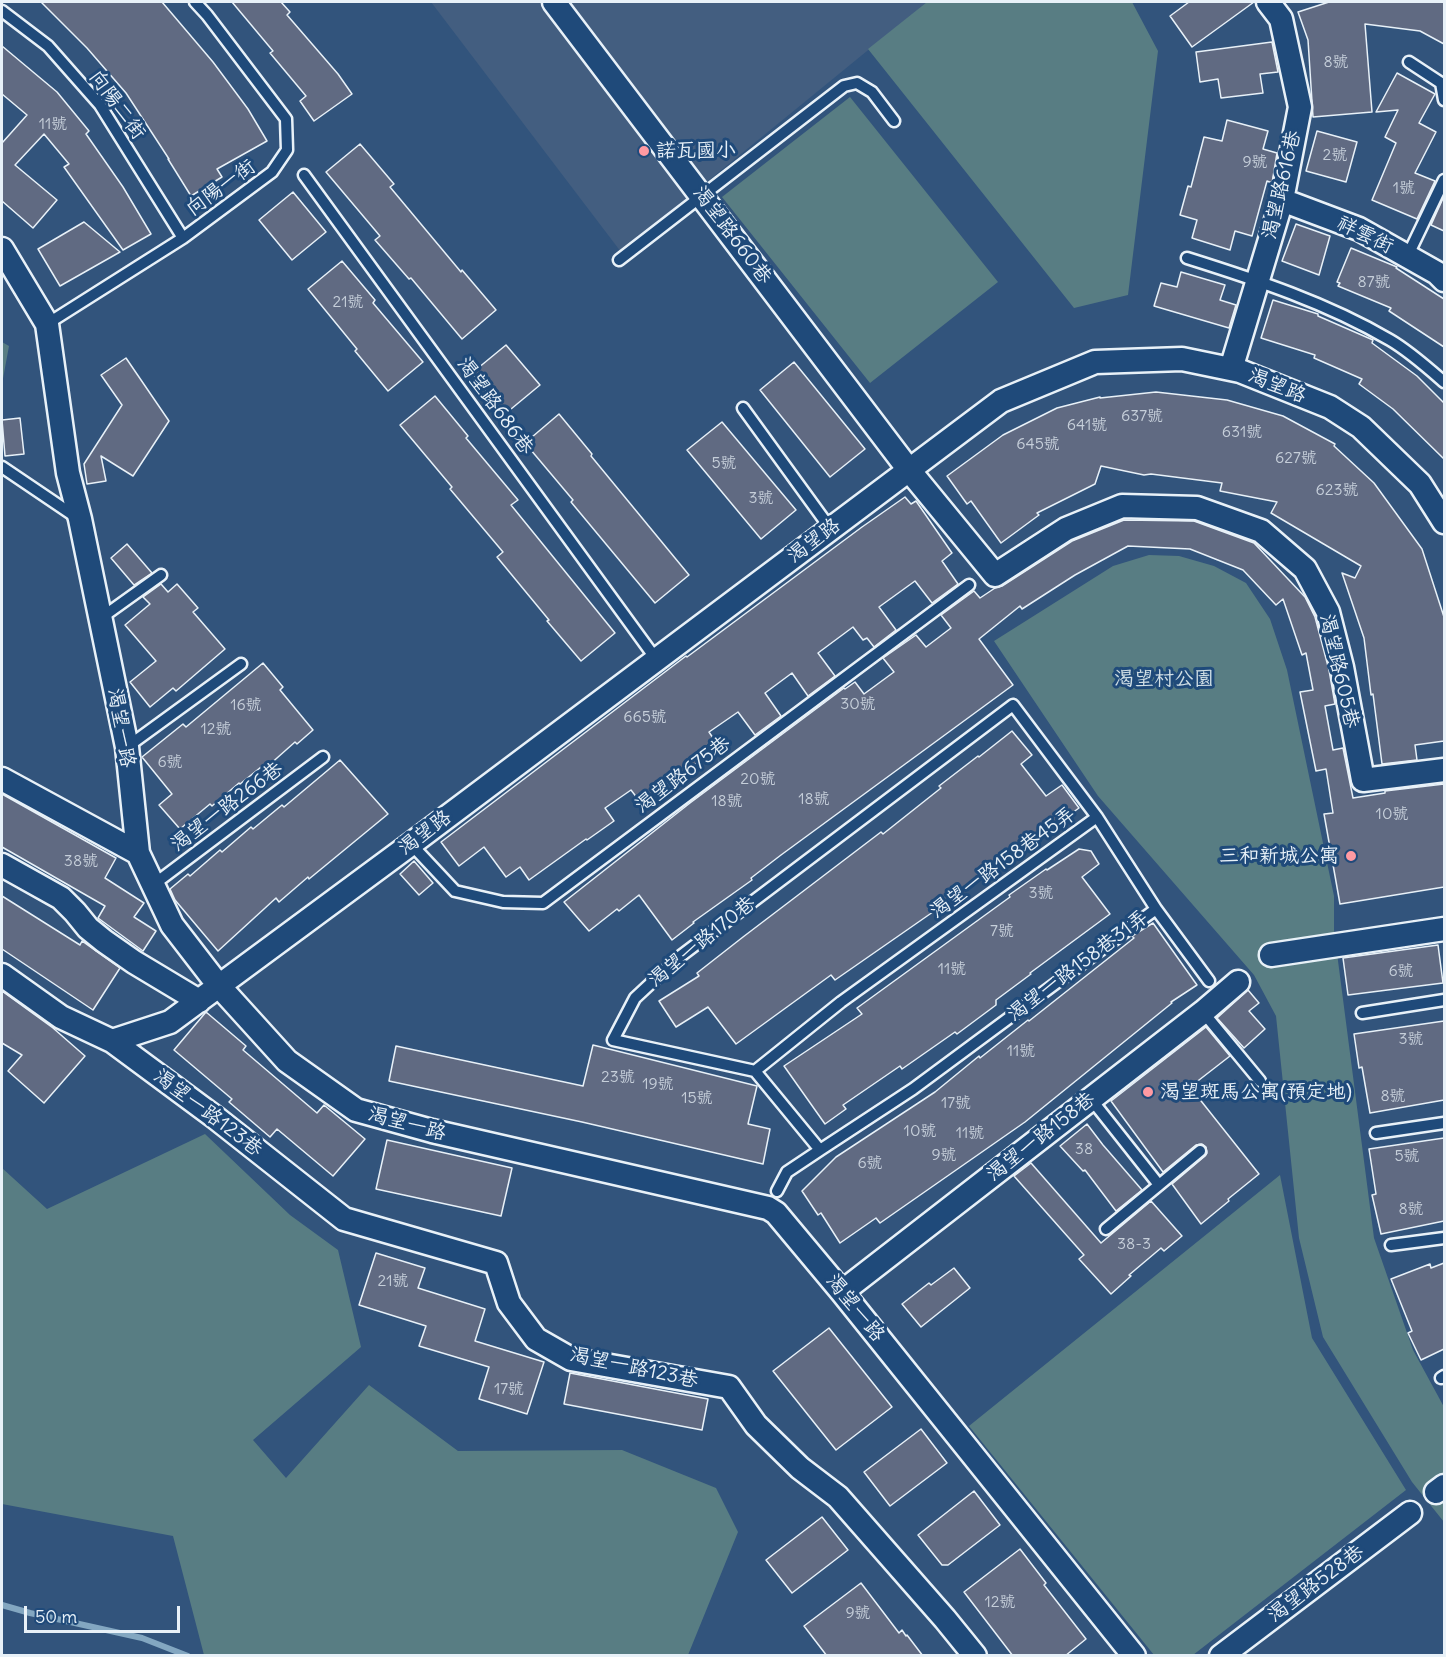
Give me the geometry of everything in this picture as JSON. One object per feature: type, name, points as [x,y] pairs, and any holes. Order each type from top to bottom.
[{"type":"street","name":"渴望路660巷","points":[[554,2],[909,470]]},
{"type":"street","name":"渴望路616巷","points":[[1231,369],[1282,200],[1300,107],[1281,19],[1268,2]]},
{"type":"street","name":"祥雲街","points":[[1282,200],[1359,229],[1437,273],[1444,280]]},
{"type":"street","name":"渴望一路","points":[[2,249],[47,324],[68,473],[80,519],[127,747],[138,853],[172,925],[219,986],[287,1061],[356,1110],[432,1131],[773,1200],[776,1213],[1134,1656]]},
{"type":"street","name":"渴望路","points":[[112,1041],[170,1022],[1001,401],[1095,362],[1182,359],[1240,371],[1330,407],[1361,427],[1420,484],[1444,522]]},
{"type":"street","name":"渴望路605巷","points":[[909,470],[995,575],[1066,529],[1122,506],[1197,508],[1261,531],[1305,569],[1328,612],[1342,667],[1363,780],[1444,770]]},
{"type":"street","points":[[2,778],[138,853]]},
{"type":"street","points":[[2,865],[61,898],[88,928],[104,941],[199,1001]]},
{"type":"street","points":[[1271,956],[1444,929]]},
{"type":"street","points":[[2,975],[61,1017],[112,1041]]},
{"type":"street","name":"渴望一路158巷","points":[[842,1292],[1203,1012],[1215,989],[1238,982]]},
{"type":"street","name":"渴望一路123巷","points":[[112,1041],[216,1118],[344,1219],[496,1263],[509,1303],[536,1339],[571,1359],[729,1388],[756,1425],[800,1468],[837,1497],[945,1618],[975,1656]]},
{"type":"street","name":"渴望路528巷","points":[[1221,1656],[1410,1512]]},
{"type":"lane","name":"向陽一街","points":[[47,324],[183,238],[272,172],[287,150],[286,119],[195,2]]},
{"type":"lane","name":"向陽二街","points":[[2,11],[48,46],[100,105],[183,238]]},
{"type":"lane","points":[[1409,62],[1441,83],[1444,100]]},
{"type":"lane","points":[[619,260],[844,86],[857,83],[872,92],[894,121]]},
{"type":"lane","name":"渴望路686巷","points":[[304,175],[656,659]]},
{"type":"lane","points":[[1407,257],[1444,180]]},
{"type":"lane","points":[[1187,258],[1257,280],[1339,312],[1393,341],[1444,382]]},
{"type":"lane","points":[[743,408],[830,528]]},
{"type":"lane","points":[[2,467],[80,519]]},
{"type":"lane","points":[[100,619],[161,575]]},
{"type":"lane","name":"渴望路675巷","points":[[411,844],[455,891],[503,902],[543,903],[969,585]]},
{"type":"lane","points":[[127,747],[241,664]]},
{"type":"lane","name":"渴望一路170巷","points":[[755,1071],[613,1040],[635,998],[678,958],[1013,705],[1097,817]]},
{"type":"lane","name":"渴望一路266巷","points":[[153,885],[323,757]]},
{"type":"lane","name":"渴望一路158巷45弄","points":[[755,1071],[841,1002],[1097,817],[1156,909]]},
{"type":"lane","name":"渴望一路158巷31弄","points":[[820,1150],[913,1089],[1156,909],[1215,989]]},
{"type":"lane","points":[[1362,1013],[1444,1000]]},
{"type":"lane","points":[[1203,1012],[1260,1081]]},
{"type":"lane","points":[[755,1071],[820,1150],[787,1172],[773,1200]]},
{"type":"lane","points":[[1090,1098],[1159,1185]]},
{"type":"lane","points":[[1376,1133],[1444,1122]]},
{"type":"lane","points":[[1106,1229],[1200,1151]]},
{"type":"lane","points":[[1391,1245],[1444,1238]]},
{"type":"shaded area","name":"諾瓦國小","points":[[431,2],[927,2],[621,252]]},
{"type":"green space","points":[[927,2],[1132,2],[1158,51],[1128,295],[1074,308],[868,49]]},
{"type":"green space","points":[[850,97],[998,282],[870,383],[722,197]]},
{"type":"green space","points":[[2,342],[9,346],[2,384]]},
{"type":"green space","name":"渴望村公園","points":[[1149,555],[1179,556],[1214,566],[1246,583],[1270,619],[1287,670],[1334,896],[1334,930],[1374,1238],[1413,1350],[1444,1407],[1444,1522],[1412,1482],[1323,1337],[1299,1238],[1276,1016],[1254,975],[1098,796],[994,641],[1113,566]]},
{"type":"green space","points":[[205,1134],[290,1215],[338,1250],[361,1347],[253,1440],[286,1478],[369,1385],[458,1451],[622,1450],[716,1488],[738,1532],[688,1655],[204,1655],[173,1536],[2,1504],[2,1168],[47,1209]]},
{"type":"green space","points":[[1280,1175],[1312,1338],[1406,1490],[1193,1655],[1154,1655],[969,1426]]},
{"type":"building","points":[[41,2],[162,2],[213,62],[248,109],[267,141],[217,169],[222,177],[191,196],[126,93],[87,48]]},
{"type":"building","points":[[232,2],[281,2],[290,12],[287,15],[338,74],[352,94],[314,121],[300,101],[306,96],[270,53],[273,51]]},
{"type":"building","points":[[1189,2],[1254,2],[1192,47],[1170,16]]},
{"type":"building","points":[[1329,2],[1444,2],[1444,44],[1420,31],[1365,24],[1372,112],[1313,117],[1308,40],[1298,12]]},
{"type":"building","points":[[1272,42],[1278,72],[1260,74],[1263,93],[1221,98],[1218,79],[1200,82],[1196,52]]},
{"type":"building","points":[[2,46],[57,92],[89,131],[86,134],[123,187],[151,234],[123,250],[64,167],[69,164],[44,134],[15,165],[57,200],[33,228],[2,201],[2,143],[27,115],[2,94]]},
{"type":"building","points":[[1397,73],[1435,94],[1419,123],[1436,132],[1415,173],[1435,181],[1417,219],[1372,200],[1396,143],[1385,137],[1398,110],[1376,112]]},
{"type":"building","points":[[1227,120],[1268,131],[1263,149],[1277,153],[1272,183],[1267,181],[1252,236],[1235,231],[1230,250],[1192,238],[1197,220],[1180,215],[1188,186],[1191,187],[1204,137],[1222,141]]},
{"type":"building","points":[[1317,131],[1357,142],[1346,182],[1306,171]]},
{"type":"building","points":[[360,144],[394,184],[390,187],[496,310],[462,339],[411,278],[409,279],[375,240],[380,236],[326,172]]},
{"type":"building","points":[[293,192],[326,232],[292,260],[259,220]]},
{"type":"building","points":[[1444,196],[1444,231],[1431,225]]},
{"type":"building","points":[[84,222],[120,252],[60,286],[38,249]]},
{"type":"building","points":[[1296,224],[1330,236],[1319,275],[1282,261]]},
{"type":"building","points":[[1351,248],[1397,267],[1444,299],[1444,347],[1389,311],[1391,308],[1338,286],[1340,283],[1337,282]]},
{"type":"building","points":[[342,261],[375,300],[373,303],[423,362],[388,391],[308,289]]},
{"type":"building","points":[[1181,272],[1225,285],[1220,300],[1236,305],[1229,328],[1154,306],[1161,283],[1177,287]]},
{"type":"building","points":[[1273,300],[1318,314],[1318,316],[1373,340],[1372,343],[1417,376],[1444,403],[1444,459],[1393,409],[1359,384],[1362,379],[1314,358],[1315,355],[1261,338]]},
{"type":"building","points":[[506,345],[540,385],[505,414],[472,373]]},
{"type":"building","points":[[126,358],[169,421],[133,476],[101,456],[106,481],[87,484],[84,464],[122,405],[101,375]]},
{"type":"building","points":[[794,362],[865,449],[830,477],[760,390]]},
{"type":"building","points":[[1156,392],[1227,400],[1283,416],[1335,444],[1334,446],[1374,483],[1422,549],[1444,617],[1444,741],[1415,745],[1417,760],[1382,764],[1364,638],[1342,573],[1355,578],[1361,566],[1271,513],[1277,502],[1220,491],[1222,483],[1144,475],[1101,466],[1095,484],[1037,513],[1039,515],[1001,543],[971,501],[967,504],[947,476],[1003,435],[1057,408],[1100,397]]},
{"type":"building","points":[[435,396],[468,436],[466,438],[518,500],[511,505],[615,633],[581,661],[497,557],[503,552],[400,425]]},
{"type":"building","points":[[559,414],[689,575],[655,603],[525,443]]},
{"type":"building","points":[[20,418],[24,454],[5,456],[2,420]]},
{"type":"building","points":[[722,422],[796,510],[761,539],[687,450]]},
{"type":"building","points":[[905,497],[911,504],[916,501],[952,553],[942,561],[958,584],[932,603],[915,581],[879,607],[896,630],[874,647],[867,638],[863,640],[853,627],[818,653],[835,676],[808,696],[792,673],[765,693],[781,716],[755,735],[738,712],[709,732],[719,747],[641,803],[631,790],[605,808],[614,821],[529,880],[520,867],[506,877],[484,847],[459,866],[441,842],[686,656]]},
{"type":"building","points":[[1124,520],[1194,521],[1254,543],[1305,597],[1315,617],[1329,670],[1335,704],[1325,706],[1333,750],[1343,748],[1353,798],[1385,793],[1385,791],[1444,784],[1444,887],[1340,904],[1324,814],[1333,813],[1326,769],[1316,771],[1300,692],[1313,690],[1306,653],[1302,655],[1283,599],[1276,605],[1243,570],[1190,549],[1128,546],[1075,575],[1022,609],[1020,606],[979,639],[1013,685],[781,855],[751,878],[752,880],[672,940],[639,895],[589,931],[564,902],[690,803],[844,688],[855,682],[864,694],[894,672],[883,658],[916,635],[926,647],[951,628],[941,615],[974,591],[980,598],[1072,541]]},
{"type":"building","points":[[127,544],[152,573],[134,585],[111,558]]},
{"type":"building","points":[[161,584],[168,592],[177,584],[198,608],[193,612],[225,649],[176,691],[173,688],[150,707],[130,682],[156,661],[125,625],[150,604],[143,597]]},
{"type":"building","points":[[263,663],[283,687],[280,690],[313,730],[297,744],[295,742],[268,766],[266,763],[212,806],[210,804],[180,829],[159,805],[172,794],[142,757],[183,724],[186,727]]},
{"type":"building","points":[[1012,731],[1032,755],[1021,764],[1046,796],[1062,785],[1079,808],[1037,838],[1036,836],[835,980],[831,975],[736,1044],[708,1007],[676,1027],[659,1001],[699,976],[697,973],[881,832],[883,834],[941,788],[939,786]]},
{"type":"building","points":[[340,760],[388,814],[279,902],[276,898],[218,951],[175,900],[170,889],[188,874],[190,876],[220,850],[222,852],[251,827],[253,829],[282,805],[284,807]]},
{"type":"building","points":[[2,794],[116,858],[105,878],[144,903],[134,917],[156,931],[143,951],[98,918],[105,906],[2,847]]},
{"type":"building","points":[[1079,849],[1091,851],[1099,864],[1082,877],[1110,914],[1030,973],[996,1000],[996,1005],[957,1034],[955,1032],[902,1069],[900,1066],[843,1105],[846,1109],[825,1124],[784,1066],[862,1014],[857,1008],[1010,897],[1009,895]]},
{"type":"building","points":[[414,861],[433,883],[419,895],[400,874]]},
{"type":"building","points":[[2,896],[80,945],[82,941],[120,968],[93,1010],[2,949]]},
{"type":"building","points":[[1153,923],[1197,985],[1171,1002],[1025,1122],[880,1223],[876,1218],[840,1243],[821,1213],[818,1215],[802,1191],[836,1157],[935,1092],[1134,938],[1132,936]]},
{"type":"building","points":[[1438,945],[1443,983],[1348,995],[1343,958]]},
{"type":"building","points":[[1248,990],[1259,1003],[1249,1011],[1265,1029],[1244,1048],[1217,1018]]},
{"type":"building","points":[[2,991],[53,1028],[85,1056],[44,1103],[8,1071],[22,1055],[2,1043]]},
{"type":"building","points":[[206,1012],[246,1046],[243,1050],[317,1113],[324,1105],[365,1139],[333,1176],[277,1129],[270,1137],[229,1102],[232,1099],[174,1050]]},
{"type":"building","points":[[1444,1021],[1444,1100],[1370,1113],[1362,1067],[1359,1068],[1354,1034]]},
{"type":"building","points":[[1206,1027],[1230,1056],[1190,1087],[1259,1174],[1201,1224],[1172,1184],[1205,1156],[1206,1147],[1202,1144],[1196,1145],[1163,1172],[1111,1101]]},
{"type":"building","points":[[593,1045],[757,1086],[748,1124],[770,1129],[763,1164],[389,1081],[396,1046],[583,1086]]},
{"type":"building","points":[[1087,1124],[1142,1190],[1116,1211],[1085,1170],[1083,1171],[1060,1146]]},
{"type":"building","points":[[1444,1138],[1444,1221],[1381,1234],[1372,1195],[1376,1194],[1369,1149]]},
{"type":"building","points":[[387,1140],[512,1168],[501,1216],[376,1189]]},
{"type":"building","points":[[1031,1163],[1101,1243],[1151,1201],[1182,1236],[1164,1251],[1161,1248],[1111,1294],[1079,1259],[1084,1255],[1014,1176]]},
{"type":"building","points":[[376,1253],[425,1268],[418,1288],[485,1309],[475,1341],[544,1362],[527,1414],[479,1399],[489,1367],[419,1346],[426,1326],[359,1305]]},
{"type":"building","points":[[1444,1263],[1444,1349],[1421,1360],[1408,1333],[1412,1331],[1391,1279],[1430,1264],[1431,1268]]},
{"type":"building","points":[[954,1268],[970,1288],[921,1327],[902,1304],[929,1283],[931,1285]]},
{"type":"building","points":[[829,1328],[892,1407],[836,1450],[773,1371]]},
{"type":"building","points":[[570,1373],[708,1399],[702,1430],[564,1404]]},
{"type":"building","points":[[921,1429],[947,1463],[890,1506],[864,1472]]},
{"type":"building","points":[[974,1491],[1000,1525],[948,1565],[942,1565],[918,1535]]},
{"type":"building","points":[[822,1517],[848,1550],[792,1593],[766,1560]]},
{"type":"building","points":[[1020,1549],[1046,1583],[1044,1585],[1086,1639],[1065,1656],[1013,1656],[964,1592]]},
{"type":"building","points":[[861,1583],[899,1633],[902,1630],[923,1656],[827,1656],[804,1626]]},
{"type":"waterway","points":[[2,1605],[142,1638],[188,1656]]},
{"type":"place","name":"諾瓦國小","points":[[644,151]]},
{"type":"place","name":"三和新城公寓","points":[[1351,856]]},
{"type":"place","name":"渴望斑馬公寓(預定地)","points":[[1148,1092]]}]
